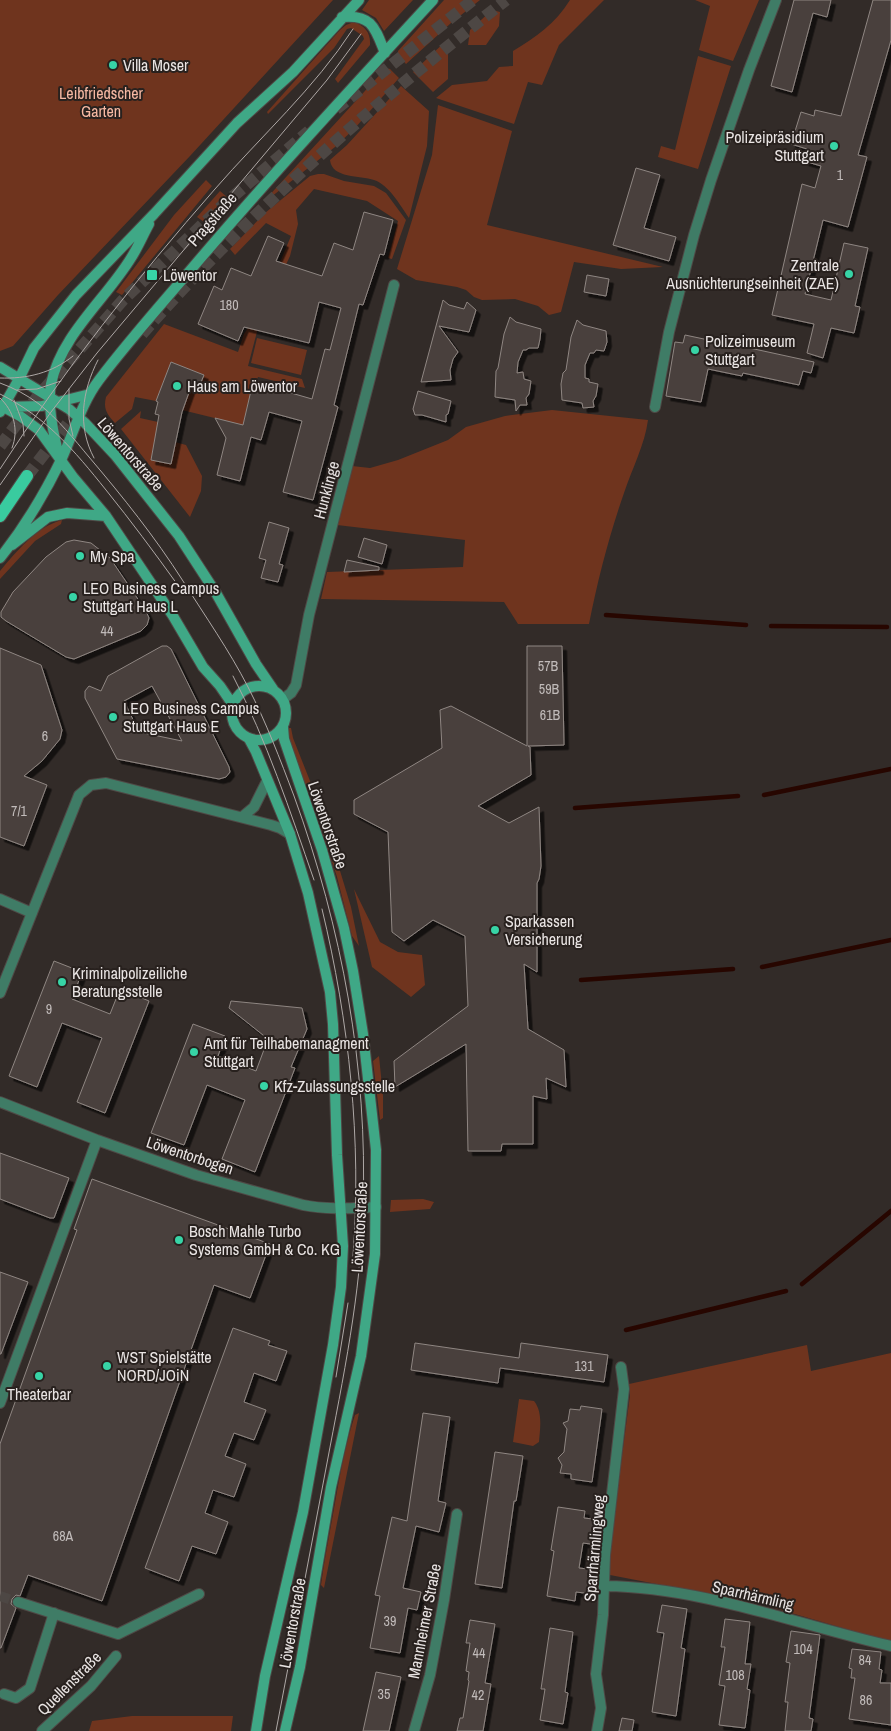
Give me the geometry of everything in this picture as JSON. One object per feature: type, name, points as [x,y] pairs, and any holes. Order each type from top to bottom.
[{"type":"main road","points":[[1,408],[19,379],[34,348],[64,310],[100,269],[237,124],[293,72],[359,0]]},
{"type":"main road","name":"Pragstraße","points":[[3,554],[45,490],[90,394],[138,331],[333,107],[433,0]]},
{"type":"main road","points":[[342,18],[356,16],[366,20],[375,29],[384,53]]},
{"type":"main road","points":[[60,460],[56,444],[53,401],[56,368],[69,342],[131,258],[154,214]]},
{"type":"main road","name":"Löwentorstraße","points":[[0,367],[79,418],[115,455],[179,536],[212,587],[256,664],[272,689],[283,699],[286,708],[286,718],[283,727],[284,739],[322,850],[353,971],[363,1034],[376,1150],[375,1254],[361,1356],[331,1487],[300,1667],[285,1731]]},
{"type":"main road","points":[[1,408],[90,394]]},
{"type":"main road","name":"Löwentorstraße","points":[[1,408],[20,416],[39,430],[60,460],[106,516],[168,608],[203,667],[233,704],[232,715],[234,725],[240,733],[249,739],[290,834],[308,893],[330,992],[343,1246],[341,1287],[333,1345],[303,1512],[265,1676],[256,1731]]},
{"type":"main road","points":[[0,516],[27,476]]},
{"type":"main road","points":[[3,554],[48,517],[66,513],[106,516]]},
{"type":"main road","points":[[233,704],[236,698],[248,688],[260,685],[272,689]]},
{"type":"main road","points":[[249,739],[263,740],[271,738],[283,727]]},
{"type":"street","points":[[655,408],[669,332],[694,235],[749,70],[776,0]]},
{"type":"street","name":"Hunklinge","points":[[283,699],[291,693],[296,685],[314,597],[394,285]]},
{"type":"street","points":[[242,817],[254,807],[267,781]]},
{"type":"street","points":[[0,993],[80,795],[91,785],[106,783],[275,826],[290,834]]},
{"type":"street","points":[[0,899],[32,913]]},
{"type":"street","name":"Löwentorbogen","points":[[0,1102],[97,1140],[196,1175],[303,1205],[340,1208],[376,1207]]},
{"type":"street","points":[[0,1403],[97,1140]]},
{"type":"street","name":"Sparrhärmlingweg","points":[[597,1731],[601,1708],[596,1674],[605,1586],[605,1555],[624,1390],[622,1367]]},
{"type":"street","name":"Mannheimer Straße","points":[[414,1731],[430,1675],[446,1591],[457,1514]]},
{"type":"street","name":"Sparrhärmling","points":[[605,1586],[639,1588],[767,1612],[845,1636],[891,1646]]},
{"type":"street","points":[[18,1602],[118,1634],[199,1594]]},
{"type":"street","points":[[4,1694],[16,1698],[30,1688],[54,1613]]},
{"type":"street","name":"Quellenstraße","points":[[42,1731],[91,1686],[116,1656]]},
{"type":"green space","name":"Leibfriedscher Garten","points":[[0,0],[333,0],[190,156],[58,295],[13,346],[0,351]]},
{"type":"green space","points":[[369,0],[413,0],[384,31],[376,18],[362,10]]},
{"type":"green space","points":[[444,0],[480,0],[451,23],[406,64],[398,55],[398,51]]},
{"type":"green space","points":[[570,0],[604,0],[559,45],[542,85],[528,82],[514,124],[436,98],[452,85],[487,81],[499,67],[513,66],[513,51],[544,29],[558,16]]},
{"type":"green space","points":[[695,0],[759,0],[733,61],[699,50],[710,6]]},
{"type":"green space","points":[[492,10],[500,12],[499,26],[486,45],[468,45],[470,30]]},
{"type":"green space","points":[[354,22],[367,30],[370,45],[338,83],[335,79],[364,39],[363,36],[351,28],[347,29],[334,48],[268,114],[267,112],[340,30]]},
{"type":"green space","points":[[448,39],[448,79],[433,92],[413,72]]},
{"type":"green space","points":[[698,56],[731,66],[698,169],[658,157],[661,146],[675,150]]},
{"type":"green space","points":[[386,68],[390,69],[399,78],[355,128],[335,147],[265,200]]},
{"type":"green space","points":[[401,86],[429,111],[427,146],[409,218],[385,186],[368,178],[341,173],[332,166],[330,160],[347,145]]},
{"type":"green space","points":[[438,105],[512,131],[487,225],[663,267],[621,269],[574,262],[561,312],[549,315],[538,306],[515,299],[482,300],[474,297],[466,290],[416,280],[397,269],[432,155]]},
{"type":"green space","points":[[318,174],[374,186],[386,193],[406,220],[392,259],[388,258],[398,221],[367,201],[314,189],[296,210],[298,224],[290,256],[277,284],[264,305],[248,366],[302,379],[305,388],[258,377],[256,382],[253,382],[243,425],[182,410],[192,384],[199,387],[204,375],[171,362],[156,401],[135,397],[132,409],[115,423],[106,411],[106,397],[164,324],[238,352],[244,334],[259,312],[291,236],[266,223],[235,255],[230,249],[265,213],[310,176]]},
{"type":"green space","points":[[206,180],[212,186],[122,295],[116,292],[174,215]]},
{"type":"green space","points":[[220,191],[227,197],[204,222],[197,217]]},
{"type":"green space","points":[[257,338],[307,350],[301,375],[251,363]]},
{"type":"green space","points":[[552,410],[648,420],[641,447],[609,541],[589,624],[518,624],[504,602],[321,599],[327,572],[463,567],[465,540],[337,525],[352,466],[370,468],[398,460],[448,440],[466,427],[505,416]]},
{"type":"green space","points":[[141,411],[140,418],[158,422],[151,460],[171,463],[175,442],[186,445],[202,476],[201,491],[190,517],[121,429]]},
{"type":"green space","points":[[62,520],[61,524],[35,541],[0,579],[0,571],[35,534]]},
{"type":"green space","points":[[288,728],[291,728],[293,738],[312,786],[305,784],[290,750]]},
{"type":"green space","points":[[324,818],[351,907],[359,946],[352,936],[337,877],[320,825]]},
{"type":"green space","points":[[354,889],[380,942],[398,952],[422,955],[425,985],[411,997],[372,967]]},
{"type":"green space","points":[[379,1056],[383,1096],[383,1118],[380,1120],[373,1061]]},
{"type":"green space","points":[[423,1199],[434,1202],[430,1209],[390,1212],[391,1200]]},
{"type":"green space","points":[[807,1345],[811,1371],[891,1353],[891,1642],[760,1604],[610,1575],[609,1555],[630,1395],[629,1384]]},
{"type":"green space","points":[[519,1399],[534,1401],[539,1410],[539,1442],[533,1446],[513,1442]]},
{"type":"green space","points":[[359,1413],[324,1588],[321,1585],[342,1466],[355,1415]]},
{"type":"green space","points":[[132,1716],[233,1716],[231,1731],[89,1731],[92,1721]]},
{"type":"building","points":[[794,0],[831,0],[827,17],[813,13],[792,92],[771,86]]},
{"type":"building","name":"Polizeipräsidium Stuttgart","points":[[873,0],[891,0],[891,40],[858,155],[867,157],[848,227],[823,220],[805,294],[831,300],[844,243],[868,248],[855,306],[860,307],[854,333],[831,328],[823,358],[807,353],[814,324],[772,315],[802,184],[815,188],[821,166],[804,161],[807,149],[791,144],[801,112],[814,116],[815,110],[841,116]]},
{"type":"building","points":[[636,168],[660,175],[644,228],[676,237],[669,261],[613,245]]},
{"type":"building","points":[[364,212],[393,220],[384,255],[380,254],[363,305],[359,304],[334,405],[338,407],[313,500],[283,492],[302,421],[269,412],[261,440],[251,437],[240,481],[217,475],[226,438],[215,418],[243,425],[253,382],[312,399],[325,349],[330,350],[341,308],[319,302],[309,343],[244,327],[238,341],[198,324],[214,286],[222,290],[231,268],[251,276],[268,236],[284,243],[276,261],[322,276],[334,243],[353,250]]},
{"type":"building","points":[[587,275],[609,279],[606,296],[584,292]]},
{"type":"building","points":[[443,300],[449,305],[464,309],[467,302],[476,310],[469,332],[439,326],[458,352],[453,359],[450,370],[451,380],[421,382]]},
{"type":"building","points":[[510,317],[516,322],[541,329],[538,348],[523,350],[518,362],[517,373],[523,372],[524,379],[531,381],[529,394],[526,398],[527,405],[520,405],[516,411],[515,400],[495,397],[496,371],[504,334]]},
{"type":"building","points":[[577,320],[583,325],[606,331],[607,342],[604,351],[596,350],[594,353],[590,353],[585,365],[585,378],[589,379],[589,382],[598,384],[593,401],[594,407],[583,408],[582,403],[562,400],[561,384],[563,373],[566,370],[571,337]]},
{"type":"building","points":[[685,335],[718,342],[719,337],[745,343],[745,347],[814,362],[811,373],[803,371],[799,385],[743,373],[742,376],[708,369],[701,402],[666,396],[675,342],[683,343]]},
{"type":"building","points":[[171,362],[204,375],[199,387],[192,384],[182,412],[171,464],[151,460],[159,415],[155,414],[158,402],[156,401]]},
{"type":"building","points":[[418,391],[451,401],[448,414],[446,415],[446,422],[422,415],[415,415],[413,409]]},
{"type":"building","points":[[269,522],[289,528],[279,564],[283,565],[278,582],[261,578],[266,560],[259,558]]},
{"type":"building","points":[[364,538],[387,545],[382,564],[358,557]]},
{"type":"building","name":"LEO Business Campus Stuttgart Haus L","points":[[74,540],[91,543],[110,558],[149,618],[147,625],[141,631],[74,659],[66,657],[6,621],[1,617],[1,612],[13,592],[46,557],[66,542]]},
{"type":"building","points":[[347,560],[379,567],[379,570],[344,572]]},
{"type":"building","name":"LEO Business Campus Stuttgart Haus E","points":[[162,646],[167,646],[171,649],[229,767],[230,772],[226,777],[219,779],[117,759],[85,698],[85,691],[89,686],[101,691],[108,676]],"holes":[[[152,686],[182,741],[139,732],[124,701]]]},
{"type":"building","name":"Sparkassen Versicherung","points":[[527,646],[562,646],[564,745],[528,746],[530,747],[531,775],[478,806],[509,823],[539,807],[541,866],[537,883],[537,972],[524,964],[528,1029],[564,1050],[566,1087],[546,1078],[547,1099],[533,1096],[533,1144],[502,1144],[501,1151],[468,1151],[466,1044],[395,1087],[394,1061],[468,1006],[465,936],[433,920],[404,941],[392,932],[388,832],[354,814],[354,800],[442,748],[440,710],[451,706],[527,746]]},
{"type":"building","points":[[0,648],[41,665],[62,730],[60,739],[42,761],[24,776],[47,785],[24,846],[0,837]]},
{"type":"building","points":[[54,961],[82,972],[72,999],[110,1014],[120,989],[149,1001],[105,1113],[77,1102],[102,1038],[62,1023],[37,1087],[9,1076]]},
{"type":"building","points":[[231,1001],[302,1008],[307,1029],[291,1067],[295,1068],[255,1172],[222,1159],[245,1100],[207,1085],[184,1145],[151,1133],[193,1024],[225,1036],[218,1056],[256,1071],[268,1039],[229,1008]]},
{"type":"building","points":[[0,1153],[69,1178],[54,1218],[0,1199]]},
{"type":"building","name":"WST Spielstätte NORD/JOiN","points":[[92,1179],[270,1244],[250,1298],[214,1285],[102,1601],[28,1575],[20,1596],[16,1595],[12,1599],[11,1604],[16,1608],[0,1648],[0,1444],[77,1230],[74,1229]]},
{"type":"building","points":[[0,1272],[28,1282],[1,1354],[0,1354]]},
{"type":"building","points":[[233,1328],[270,1341],[268,1345],[287,1351],[276,1381],[254,1373],[244,1402],[266,1410],[254,1440],[234,1433],[225,1456],[246,1464],[234,1497],[213,1490],[205,1513],[228,1522],[216,1554],[192,1546],[179,1581],[145,1568]]},
{"type":"building","points":[[415,1343],[519,1358],[521,1343],[608,1355],[604,1382],[500,1368],[498,1383],[411,1370]]},
{"type":"building","points":[[581,1406],[602,1409],[592,1482],[571,1479],[571,1474],[560,1473],[562,1465],[558,1458],[564,1452],[567,1429],[563,1423],[568,1421],[570,1409],[580,1410]]},
{"type":"building","points":[[423,1413],[450,1417],[438,1501],[446,1503],[439,1532],[416,1526],[403,1588],[421,1592],[417,1610],[408,1608],[400,1653],[370,1648],[380,1596],[375,1595],[392,1517],[407,1521]]},
{"type":"building","points":[[495,1452],[523,1456],[516,1501],[514,1501],[502,1588],[475,1584]]},
{"type":"building","points":[[558,1507],[585,1511],[584,1518],[601,1520],[598,1545],[583,1543],[579,1568],[596,1570],[593,1594],[576,1592],[575,1601],[547,1596],[554,1551],[551,1550]]},
{"type":"building","points":[[662,1605],[687,1609],[681,1648],[685,1649],[676,1716],[652,1712],[664,1633],[657,1632]]},
{"type":"building","points":[[725,1619],[750,1622],[745,1664],[751,1664],[747,1689],[750,1690],[745,1728],[719,1725],[725,1686],[719,1685],[725,1647],[721,1647]]},
{"type":"building","points":[[470,1620],[495,1624],[485,1683],[491,1684],[483,1731],[457,1731],[460,1718],[463,1718],[469,1681],[469,1672],[466,1671],[470,1643],[466,1643]]},
{"type":"building","points":[[550,1628],[573,1632],[565,1692],[568,1693],[563,1724],[540,1720],[545,1689],[541,1689]]},
{"type":"building","points":[[791,1631],[820,1635],[809,1718],[813,1719],[811,1731],[785,1731],[788,1702],[785,1702],[790,1663],[786,1662]]},
{"type":"building","points":[[852,1649],[881,1652],[879,1669],[882,1670],[880,1683],[891,1683],[891,1725],[849,1719],[855,1678],[851,1678],[852,1669],[849,1668]]},
{"type":"building","points":[[376,1672],[401,1677],[389,1731],[363,1731]]},
{"type":"building","points":[[622,1718],[634,1720],[632,1731],[619,1731]]},
{"type":"waterway","points":[[606,615],[746,625]]},
{"type":"waterway","points":[[771,626],[887,627]]},
{"type":"waterway","points":[[764,795],[891,769]]},
{"type":"waterway","points":[[575,808],[738,796]]},
{"type":"waterway","points":[[762,967],[891,940]]},
{"type":"waterway","points":[[581,980],[733,969]]},
{"type":"waterway","points":[[802,1284],[891,1211]]},
{"type":"waterway","points":[[626,1330],[786,1291]]},
{"type":"tunnel","points":[[336,109],[473,0]]},
{"type":"tunnel","points":[[142,334],[227,244],[316,159],[362,118],[506,0]]},
{"type":"tunnel","points":[[0,446],[38,396],[123,300],[222,206],[309,131]]},
{"type":"tunnel","points":[[27,476],[82,405]]},
{"type":"tunnel","points":[[0,1596],[18,1602]]},
{"type":"tram line","points":[[0,469],[24,432],[102,325],[215,189],[321,72],[353,29]]},
{"type":"tram line","points":[[0,485],[51,412],[97,353],[327,80],[361,34]]},
{"type":"tram line","points":[[0,378],[39,374],[57,367],[73,356]]},
{"type":"tram line","points":[[94,458],[85,434],[84,409],[88,384],[98,360]]},
{"type":"tram line","points":[[17,390],[37,389],[61,381]]},
{"type":"tram line","points":[[0,383],[20,392],[39,404],[78,443],[161,549],[217,633],[248,687],[278,754],[311,846],[326,896],[338,947],[356,1051],[361,1103],[363,1156],[362,1240],[345,1368],[276,1731]]},
{"type":"tram line","points":[[69,389],[69,419],[73,436]]},
{"type":"tram line","points":[[0,394],[31,413],[71,448],[124,513],[177,584]]},
{"type":"tram line","points":[[0,398],[9,409],[14,421],[15,434],[12,448]]},
{"type":"tram line","points":[[14,400],[23,424],[24,436]]},
{"type":"tram line","points":[[233,676],[267,751],[314,880]]},
{"type":"tram line","points":[[322,909],[340,994],[351,1081],[356,1169],[353,1256]]},
{"type":"tram line","points":[[336,1377],[348,1303]]},
{"type":"place","name":"Villa Moser","points":[[113,65]]},
{"type":"place","name":"Polizeipräsidium Stuttgart","points":[[834,146]]},
{"type":"place","name":"Zentrale Ausnüchterungseinheit (ZAE)","points":[[849,274]]},
{"type":"place","name":"Löwentor","points":[[152,275]]},
{"type":"place","name":"Polizeimuseum Stuttgart","points":[[695,350]]},
{"type":"place","name":"Haus am Löwentor","points":[[177,386]]},
{"type":"place","name":"My Spa","points":[[80,556]]},
{"type":"place","name":"LEO Business Campus Stuttgart Haus L","points":[[73,597]]},
{"type":"place","name":"LEO Business Campus Stuttgart Haus E","points":[[113,717]]},
{"type":"place","name":"Sparkassen Versicherung","points":[[495,930]]},
{"type":"place","name":"Kriminalpolizeiliche Beratungsstelle","points":[[62,982]]},
{"type":"place","name":"Amt für Teilhabemanagment Stuttgart","points":[[194,1052]]},
{"type":"place","name":"Kfz-Zulassungsstelle","points":[[264,1086]]},
{"type":"place","name":"Bosch Mahle Turbo Systems GmbH & Co. KG","points":[[179,1240]]},
{"type":"place","name":"WST Spielstätte NORD/JOiN","points":[[107,1366]]},
{"type":"place","name":"Theaterbar","points":[[39,1376]]}]
